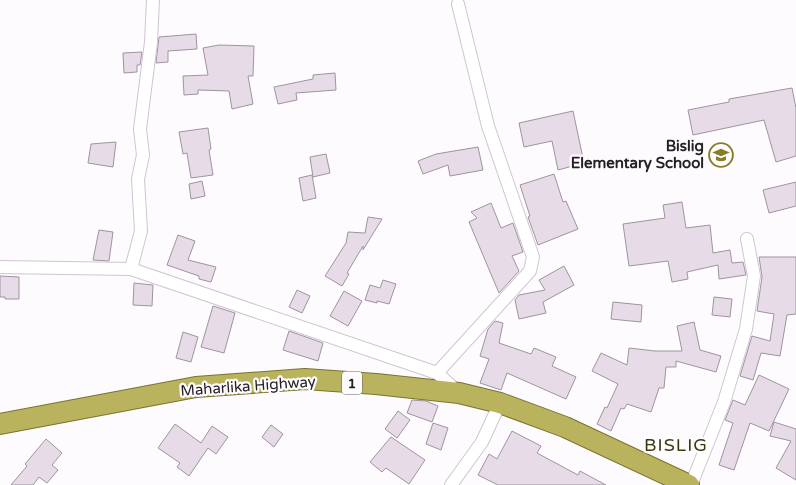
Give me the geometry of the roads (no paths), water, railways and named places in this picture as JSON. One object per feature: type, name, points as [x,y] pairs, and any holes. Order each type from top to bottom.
[{"type":"highway","name":"Maharlika Highway","points":[[0,424],[196,387],[295,380],[376,384],[459,393],[500,403],[565,427],[690,485]]},
{"type":"street","points":[[131,269],[142,232],[138,180],[143,155],[140,129],[151,42],[153,0]]},
{"type":"street","points":[[436,373],[530,271],[533,257],[488,126],[458,4]]},
{"type":"street","points":[[690,485],[724,402],[746,329],[754,276],[747,238]]},
{"type":"street","points":[[0,267],[131,269],[436,373],[459,393]]},
{"type":"street","points":[[451,485],[482,442],[500,403]]},
{"type":"place","name":"Bislig Elementary School","points":[[721,155]]},
{"type":"district","name":"BISLIG","points":[[676,445]]}]
